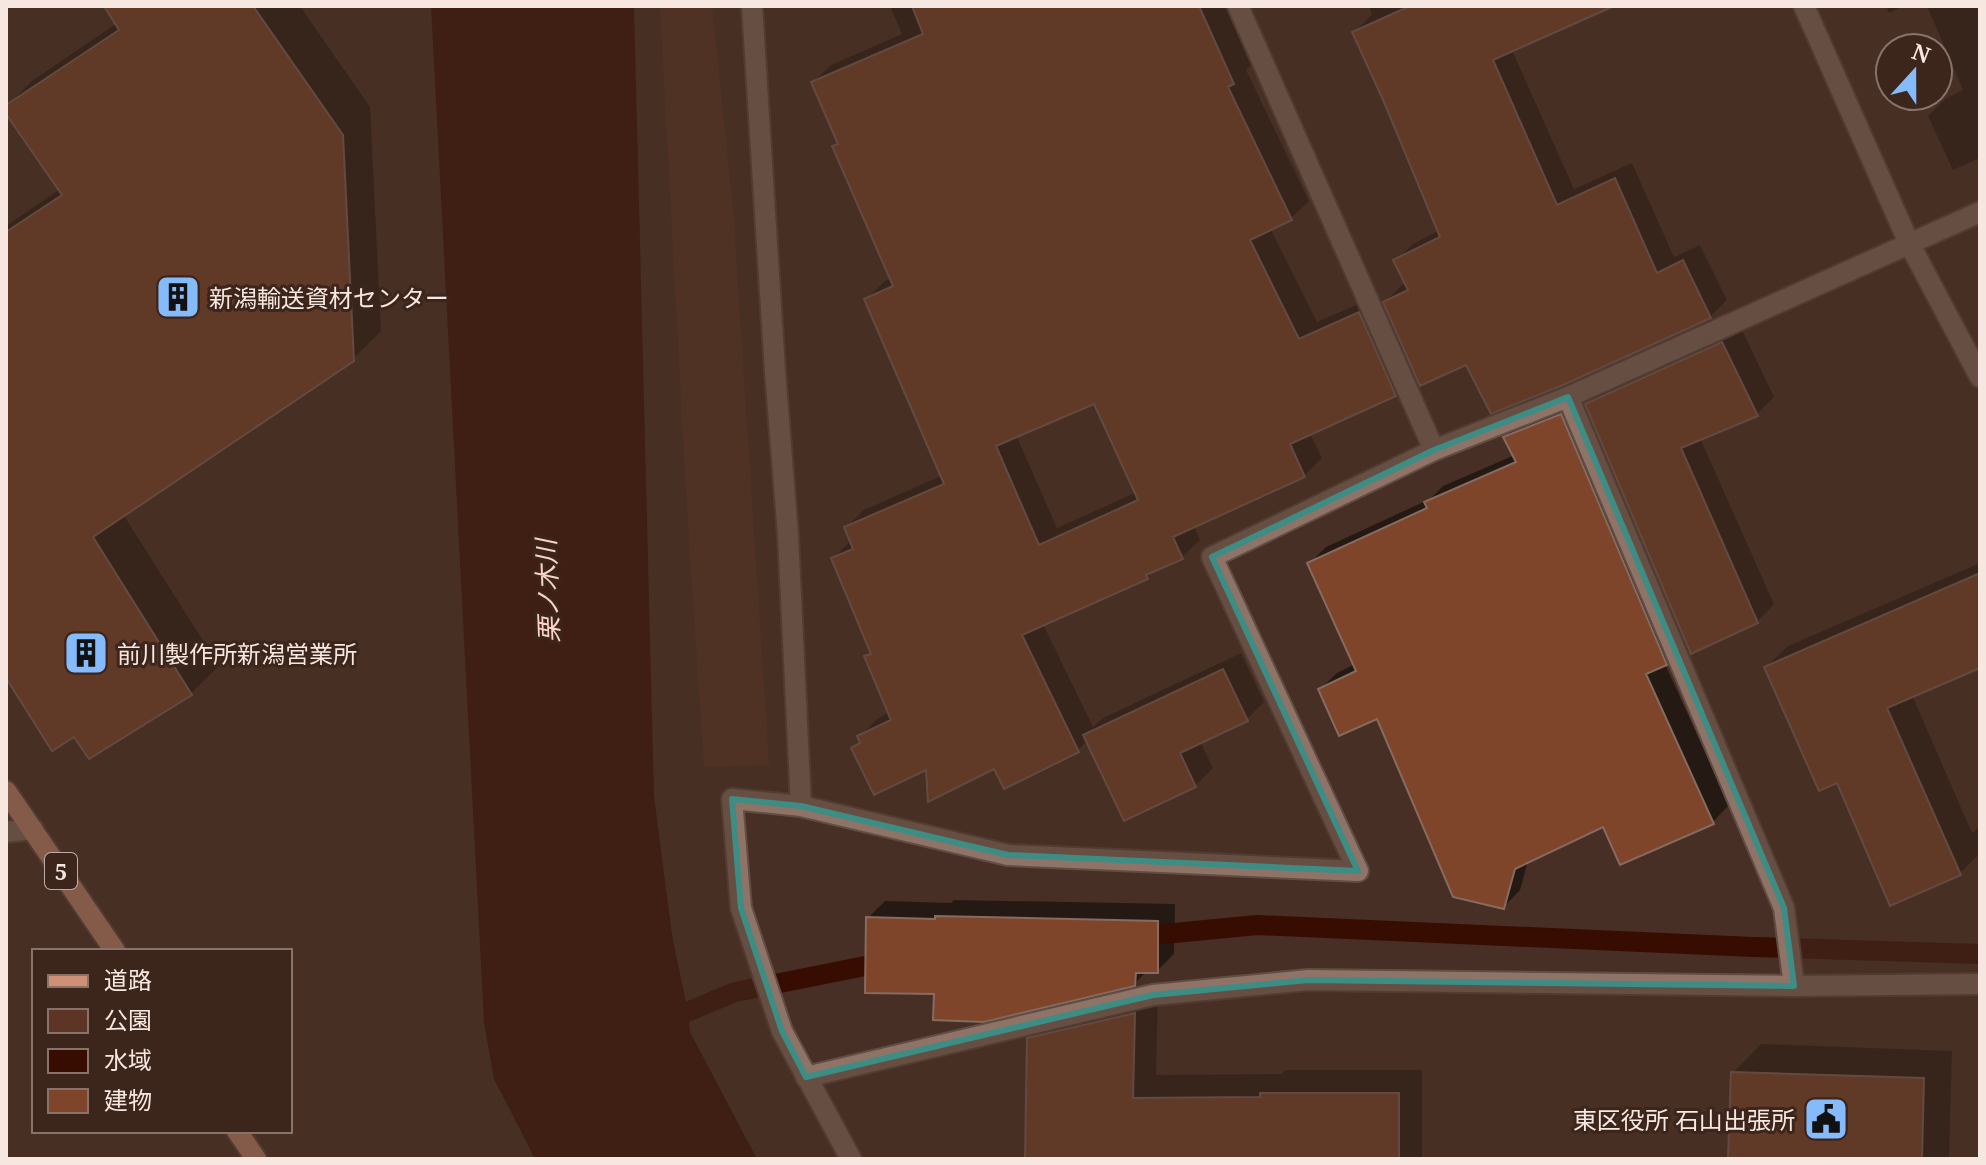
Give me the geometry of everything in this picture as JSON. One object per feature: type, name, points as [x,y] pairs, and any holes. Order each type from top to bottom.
[{"type":"main road","name":"5","points":[[6,791],[114,949]]},
{"type":"main road","points":[[238,1133],[256,1159]]},
{"type":"street","points":[[752,6],[788,535],[801,806]]},
{"type":"street","points":[[1238,6],[1434,450]]},
{"type":"street","points":[[1804,6],[1909,243],[1980,377]]},
{"type":"street","points":[[851,1159],[782,1031],[741,908],[732,799],[801,806],[1008,855],[1358,871],[1212,557],[1434,450],[1568,397],[1980,212]]},
{"type":"street","points":[[1568,397],[1784,908],[1794,986]]},
{"type":"street","points":[[6,832],[33,829]]},
{"type":"street","points":[[806,1077],[1153,995],[1292,981],[1794,986],[1980,984]]},
{"type":"highlighted area","points":[[1568,397],[1784,908],[1794,986],[1308,980],[1153,995],[806,1077],[782,1031],[741,908],[732,799],[801,806],[1008,855],[1358,871],[1212,557],[1434,450]]},
{"type":"green space","points":[[660,6],[712,6],[733,209],[769,765],[704,767]]},
{"type":"water","name":"栗ノ木川","points":[[431,6],[634,6],[654,796],[672,935],[690,1032],[757,1159],[535,1159],[494,1079],[484,1023]]},
{"type":"building","name":"新潟輸送資材センター","points":[[104,6],[253,6],[343,135],[354,361],[93,537],[192,695],[89,759],[74,737],[52,751],[6,678],[6,232],[62,195],[6,114],[6,105],[119,30]]},
{"type":"building","points":[[912,6],[1199,6],[1234,84],[1228,87],[1292,220],[1250,240],[1299,339],[1359,312],[1396,396],[1290,444],[1305,477],[1173,537],[1183,559],[1146,575],[1148,579],[1022,635],[1079,752],[1004,789],[994,769],[928,802],[926,770],[874,795],[851,748],[860,743],[857,736],[891,720],[864,656],[871,654],[831,558],[853,549],[844,527],[944,484],[864,299],[893,286],[832,146],[838,144],[811,82],[923,34]],"holes":[[[1094,404],[1138,500],[1039,545],[996,446]]]},
{"type":"building","points":[[1410,6],[1614,6],[1493,60],[1557,205],[1615,178],[1657,273],[1683,260],[1711,318],[1491,414],[1466,365],[1420,386],[1383,302],[1408,290],[1393,260],[1440,237],[1352,32]]},
{"type":"building","points":[[1722,342],[1758,416],[1681,448],[1758,623],[1691,654],[1585,404]]},
{"type":"building","points":[[1561,414],[1667,665],[1646,674],[1714,824],[1620,865],[1603,827],[1515,869],[1504,909],[1453,897],[1377,719],[1339,736],[1318,689],[1356,671],[1307,563],[1427,508],[1424,502],[1516,462],[1503,437]]},
{"type":"building","points":[[1980,573],[1980,668],[1887,708],[1961,875],[1890,906],[1837,783],[1819,791],[1764,667]]},
{"type":"building","points":[[1223,669],[1248,721],[1180,753],[1196,787],[1124,821],[1083,735]]},
{"type":"building","points":[[935,916],[1158,921],[1158,973],[1136,973],[1135,986],[984,1022],[933,1020],[934,994],[865,993],[866,917],[935,919]]},
{"type":"building","points":[[1135,1013],[1133,1098],[1260,1097],[1260,1093],[1399,1093],[1399,1159],[1025,1159],[1027,1038]]},
{"type":"building","name":"東区役所 石山出張所","points":[[1731,1072],[1924,1078],[1922,1159],[1728,1159]]},
{"type":"waterway","points":[[1133,937],[1257,925],[1980,954]]},
{"type":"waterway","points":[[663,1022],[735,992],[890,961]]},
{"type":"place","name":"新潟輸送資材センター","points":[[178,297]]},
{"type":"place","name":"前川製作所新潟営業所","points":[[86,653]]},
{"type":"place","name":"東区役所 石山出張所","points":[[1826,1119]]}]
